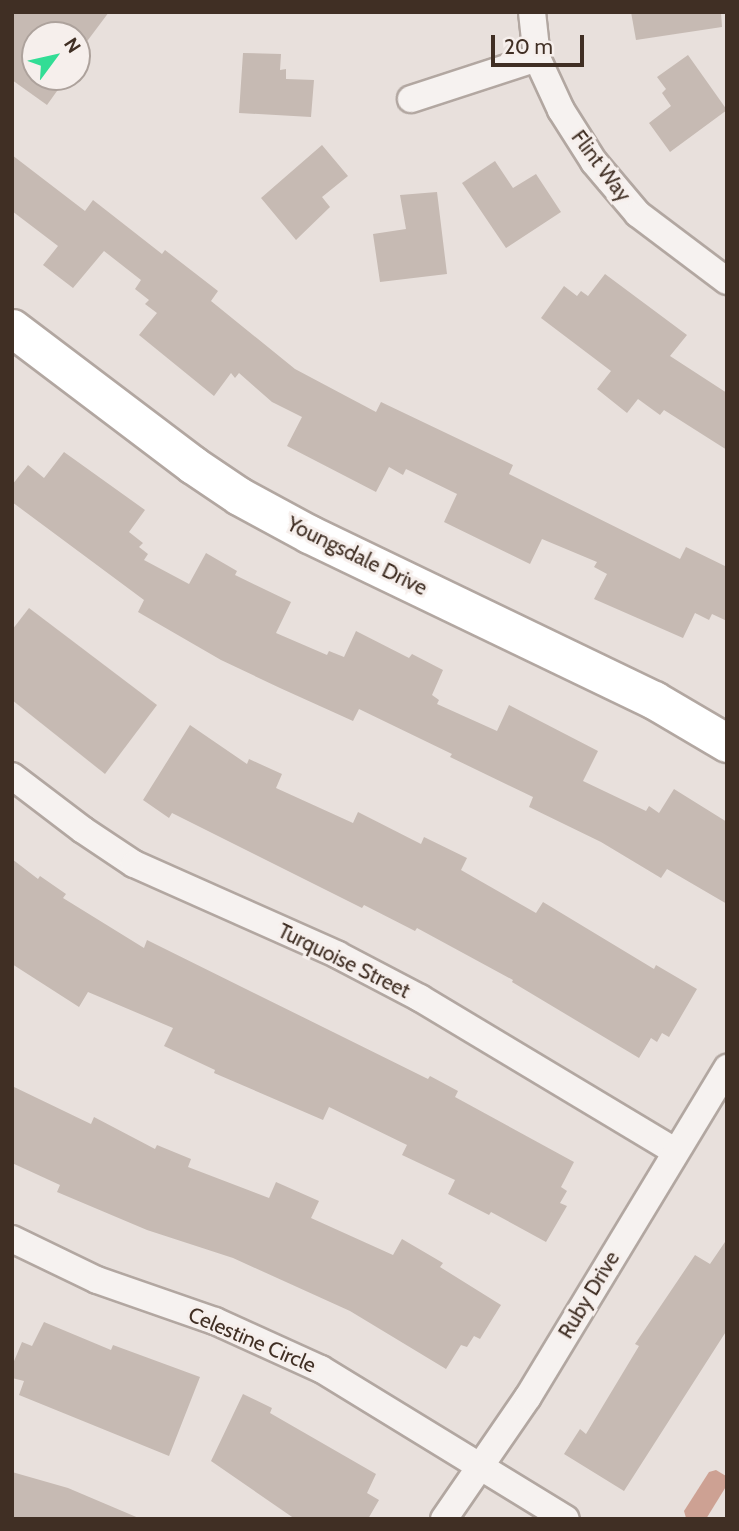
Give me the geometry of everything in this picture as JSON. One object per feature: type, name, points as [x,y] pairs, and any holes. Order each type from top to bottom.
[{"type":"street","name":"Flint Way","points":[[532,12],[537,58],[561,110],[594,162],[638,215],[727,281]]},
{"type":"street","points":[[411,99],[537,58]]},
{"type":"street","name":"Youngsdale Drive","points":[[12,328],[193,465],[239,496],[309,534],[654,700],[727,743]]},
{"type":"street","name":"Turquoise Street","points":[[12,776],[83,830],[134,864],[338,955],[420,998],[675,1150]]},
{"type":"street","name":"Ruby Drive","points":[[444,1519],[528,1397],[727,1068]]},
{"type":"street","name":"Celestine Circle","points":[[12,1238],[97,1280],[215,1321],[320,1369],[566,1519]]},
{"type":"shaded area","points":[[716,1470],[726,1476],[727,1485],[706,1519],[686,1518],[684,1511],[709,1472]]},
{"type":"building","points":[[12,12],[109,12],[91,36],[91,21],[21,21],[21,86],[12,80]]},
{"type":"building","points":[[631,12],[721,12],[722,27],[636,40]]},
{"type":"building","points":[[243,53],[281,54],[280,70],[286,69],[286,79],[314,80],[311,117],[239,113]]},
{"type":"building","points":[[688,55],[727,110],[670,152],[649,123],[671,106],[662,93],[666,89],[657,77]]},
{"type":"building","points":[[27,91],[57,91],[47,105]]},
{"type":"building","points":[[322,145],[348,176],[322,197],[330,207],[296,240],[261,198]]},
{"type":"building","points":[[12,155],[85,211],[93,200],[162,254],[165,250],[218,291],[211,301],[295,369],[376,412],[381,402],[513,465],[509,474],[680,559],[686,547],[727,567],[727,621],[712,614],[709,620],[695,613],[683,638],[594,599],[607,574],[594,567],[597,562],[542,539],[530,564],[444,522],[457,494],[406,469],[403,475],[389,467],[376,492],[287,446],[302,417],[272,402],[239,373],[235,378],[231,373],[214,396],[139,335],[157,313],[145,304],[149,300],[135,289],[141,280],[104,251],[73,288],[43,265],[58,246],[12,211]]},
{"type":"building","points":[[495,161],[513,188],[536,174],[561,212],[506,248],[462,183]]},
{"type":"building","points":[[437,192],[447,274],[380,282],[373,234],[406,229],[400,195]]},
{"type":"building","points":[[605,274],[687,335],[670,356],[727,393],[727,450],[664,410],[660,415],[638,399],[627,413],[597,389],[611,371],[541,318],[564,286],[577,296],[581,291],[588,296]]},
{"type":"building","points":[[64,452],[145,510],[129,532],[143,543],[139,547],[148,554],[144,560],[189,584],[206,553],[237,571],[235,575],[291,602],[276,633],[327,655],[329,651],[344,657],[356,631],[409,658],[412,654],[443,670],[432,695],[439,700],[437,704],[497,731],[509,705],[598,751],[583,781],[646,811],[649,806],[659,813],[674,789],[727,822],[727,904],[667,869],[661,878],[601,842],[529,807],[533,797],[450,757],[452,754],[359,709],[353,721],[280,688],[221,660],[138,612],[144,600],[12,502],[12,485],[28,465],[44,478]]},
{"type":"building","points":[[29,608],[157,705],[105,774],[12,700],[12,630]]},
{"type":"building","points":[[190,725],[247,764],[249,759],[282,774],[276,788],[353,823],[358,812],[421,844],[424,837],[467,858],[461,870],[536,913],[543,902],[654,969],[656,965],[697,989],[669,1037],[662,1033],[657,1042],[651,1038],[639,1058],[512,982],[513,980],[417,928],[415,931],[364,905],[362,908],[172,813],[169,818],[143,800]]},
{"type":"building","points":[[12,859],[38,879],[40,876],[66,894],[63,898],[144,948],[147,940],[428,1079],[430,1076],[458,1091],[455,1097],[574,1162],[561,1187],[567,1191],[560,1203],[567,1206],[546,1242],[491,1212],[489,1215],[448,1194],[455,1180],[402,1155],[407,1145],[329,1107],[323,1120],[214,1073],[215,1070],[164,1046],[173,1028],[88,992],[79,1007],[12,964]]},
{"type":"building","points":[[12,1086],[91,1124],[94,1117],[155,1149],[157,1145],[191,1159],[188,1167],[269,1198],[276,1182],[319,1201],[311,1218],[393,1255],[402,1239],[443,1263],[440,1267],[501,1305],[480,1339],[474,1336],[467,1347],[461,1345],[446,1369],[350,1311],[233,1258],[147,1230],[57,1192],[60,1185],[12,1163]]},
{"type":"building","points":[[727,1239],[727,1330],[624,1491],[564,1454],[580,1429],[586,1434],[639,1346],[635,1344],[695,1255],[710,1264]]},
{"type":"building","points":[[44,1322],[111,1350],[113,1345],[200,1377],[169,1456],[19,1395],[24,1381],[12,1378],[12,1366],[22,1342],[32,1346]]},
{"type":"building","points":[[243,1394],[272,1408],[270,1413],[376,1474],[367,1493],[379,1500],[368,1519],[295,1519],[211,1461]]},
{"type":"building","points":[[12,1472],[68,1488],[141,1519],[12,1519]]}]
